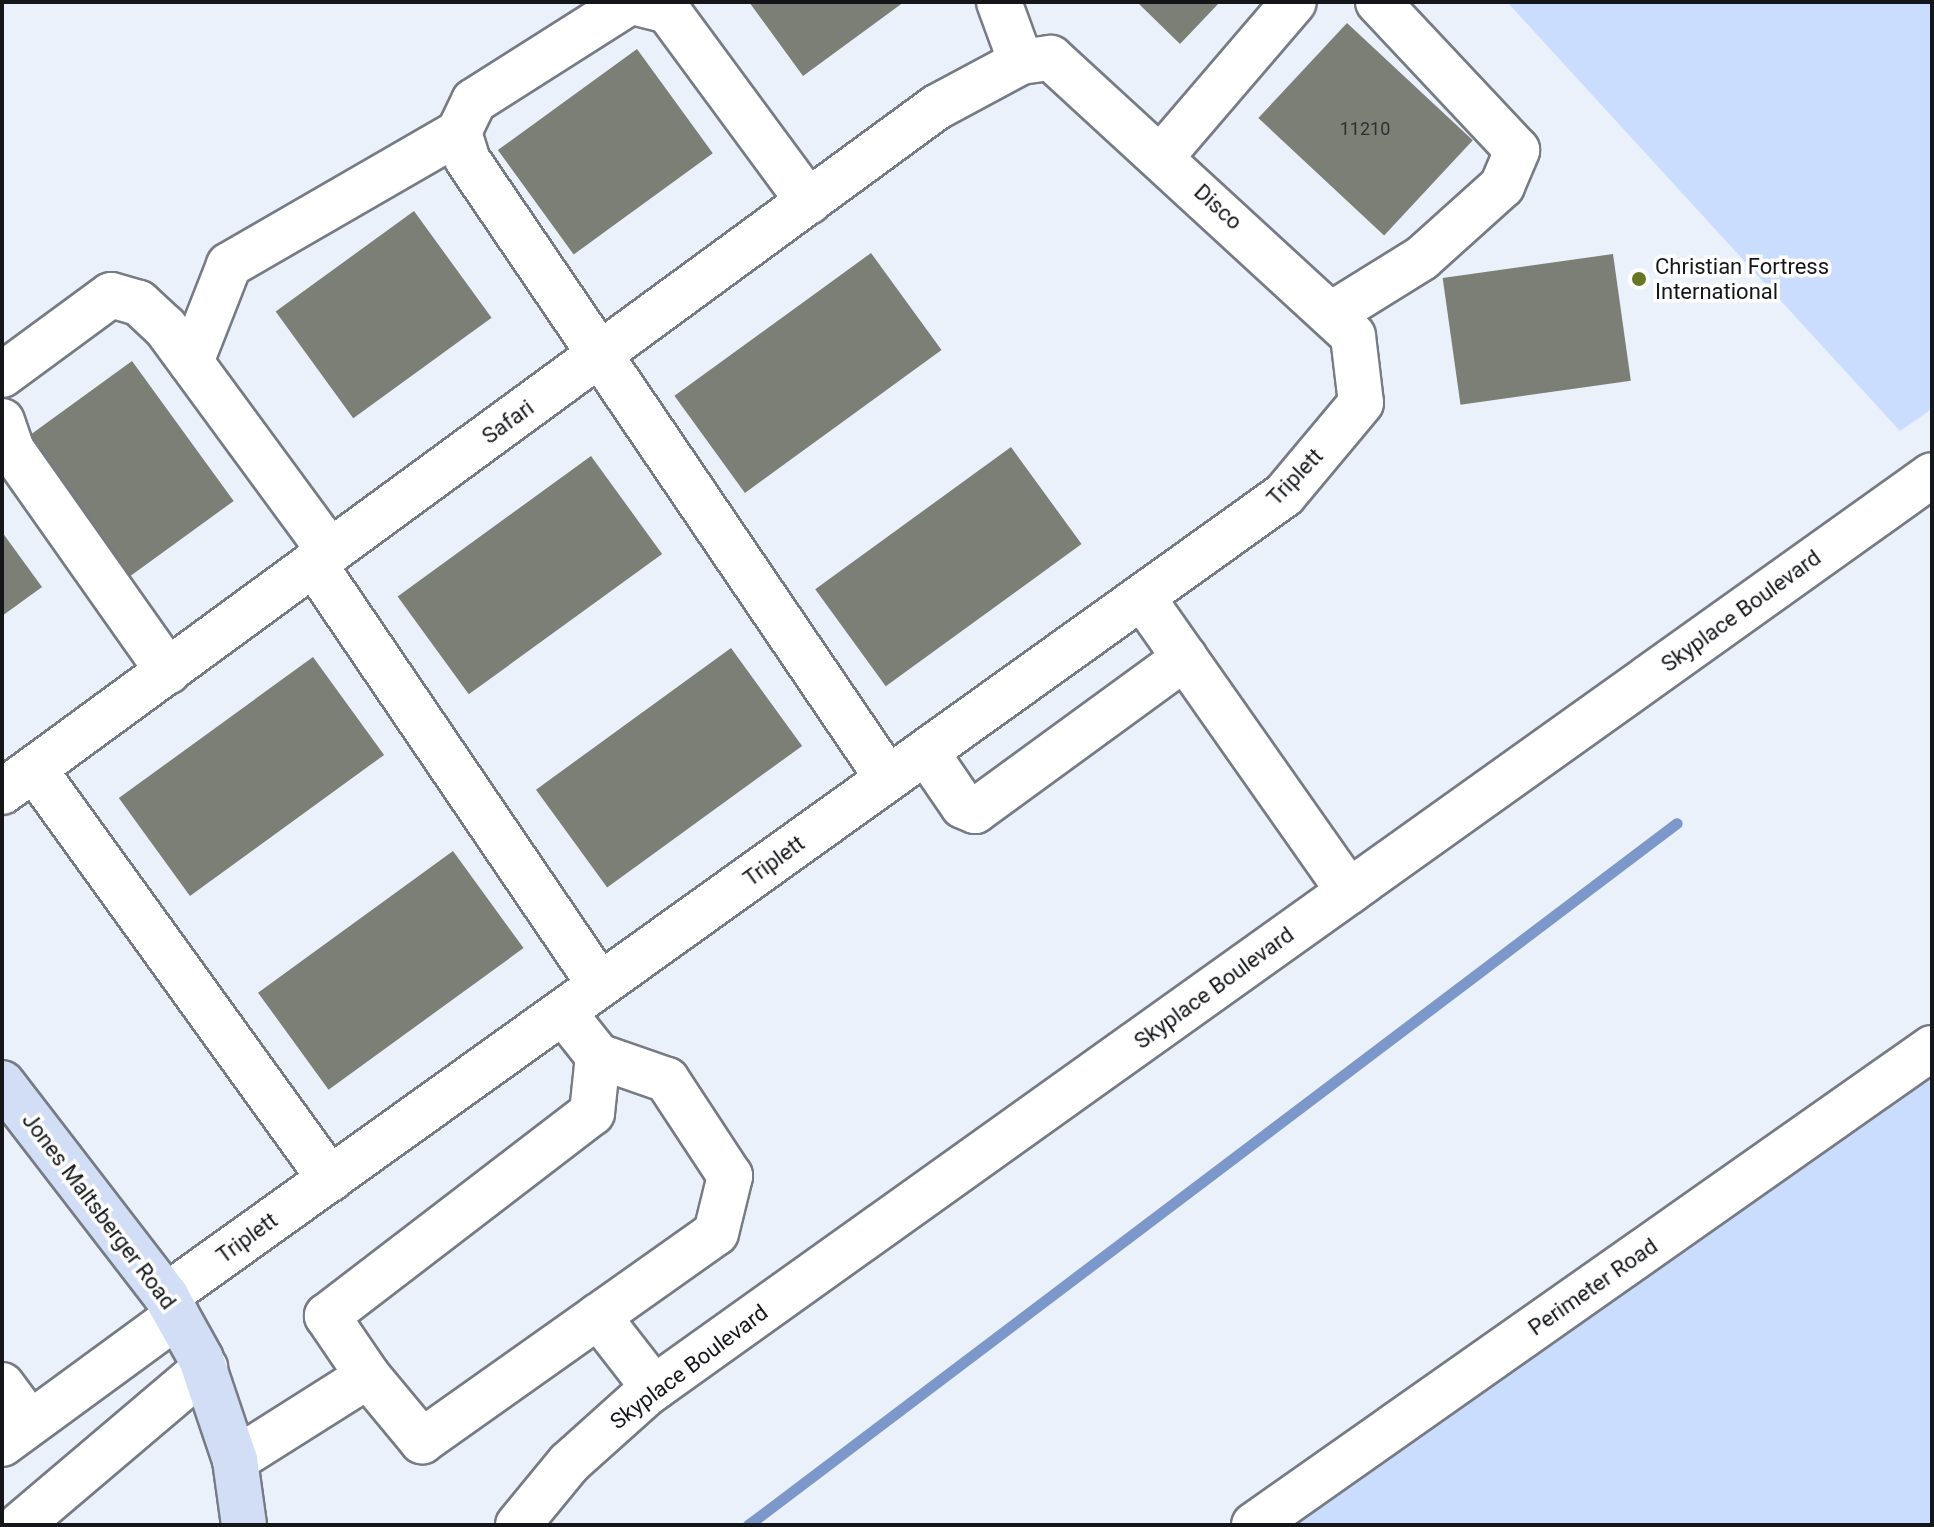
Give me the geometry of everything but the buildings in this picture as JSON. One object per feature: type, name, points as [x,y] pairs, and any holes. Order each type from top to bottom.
[{"type":"main road","name":"Jones Maltsberger Road","points":[[2,1083],[172,1306],[205,1368],[235,1460],[244,1525]]},
{"type":"street","points":[[191,362],[229,265],[459,132],[474,101],[631,2],[668,11],[809,202]]},
{"type":"street","points":[[999,2],[1021,62]]},
{"type":"street","points":[[1161,157],[1294,2]]},
{"type":"street","points":[[1335,312],[1434,248],[1502,186],[1517,150],[1378,2]]},
{"type":"street","name":"Disco","points":[[1021,62],[1051,58],[1335,312],[1353,336],[1361,403]]},
{"type":"street","name":"Safari","points":[[18,780],[937,107],[1021,62]]},
{"type":"street","points":[[459,132],[467,159],[888,779]]},
{"type":"street","points":[[2,375],[111,295],[139,303],[191,362],[600,985]]},
{"type":"street","name":"Triplett","points":[[16,1434],[330,1179],[1284,495],[1361,403]]},
{"type":"street","points":[[2,421],[12,450],[168,671]]},
{"type":"street","name":"Skyplace Boulevard","points":[[518,1525],[569,1463],[654,1388],[1932,475]]},
{"type":"street","points":[[1142,597],[1349,892]]},
{"type":"street","points":[[926,752],[963,806],[975,811],[1185,658]]},
{"type":"street","points":[[18,780],[330,1179]]},
{"type":"street","points":[[563,1012],[598,1056],[667,1080],[730,1176],[716,1233],[422,1441],[368,1376],[327,1316],[592,1113],[598,1056]]},
{"type":"street","name":"Perimeter Road","points":[[1254,1525],[1932,1048]]},
{"type":"street","points":[[598,1316],[654,1388]]},
{"type":"street","points":[[20,1525],[205,1368]]},
{"type":"street","points":[[235,1460],[368,1376]]},
{"type":"street","points":[[2,1385],[16,1434]]},
{"type":"shaded area","points":[[1507,2],[1932,2],[1932,409],[1900,431]]},
{"type":"shaded area","points":[[1932,1071],[1932,1525],[1279,1525]]},
{"type":"waterway","points":[[748,1525],[1677,823]]},
{"type":"place","name":"Christian Fortress International","points":[[1639,279]]}]
